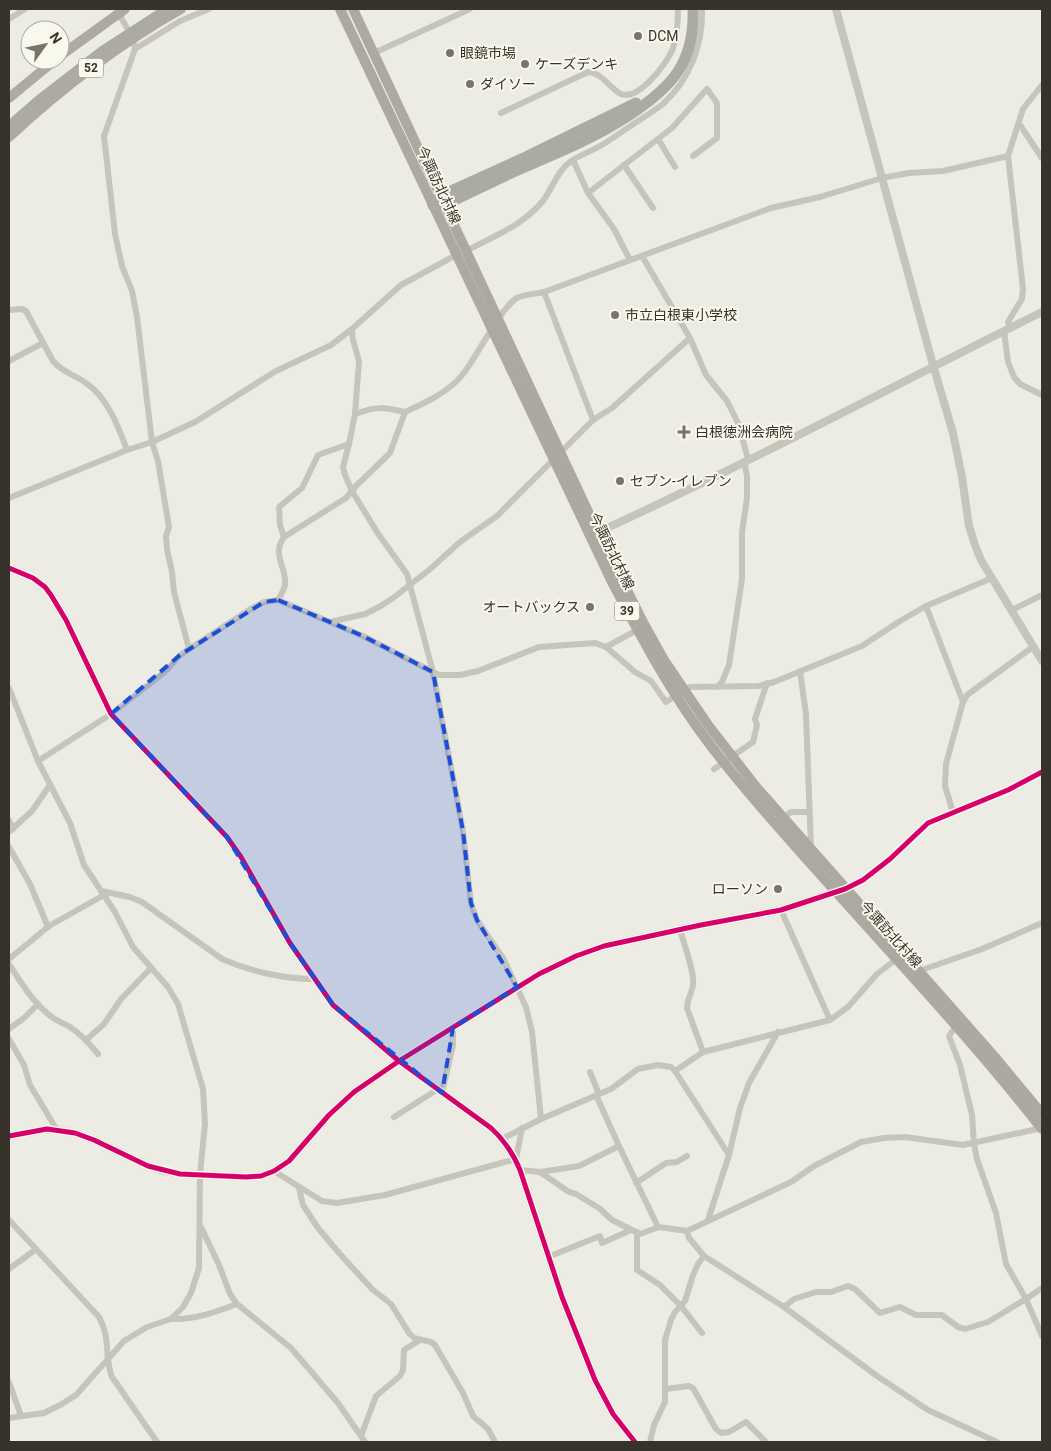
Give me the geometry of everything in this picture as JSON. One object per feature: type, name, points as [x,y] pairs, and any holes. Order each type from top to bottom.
[{"type":"highway","points":[[9,121],[73,67],[158,9]]},
{"type":"highway","points":[[9,128],[70,76],[103,51],[168,9]]},
{"type":"highway","name":"52","points":[[9,137],[61,92],[96,65],[134,44],[181,9]]},
{"type":"highway","points":[[439,202],[631,106],[653,91],[662,82],[676,60],[684,36],[686,9]]},
{"type":"highway","points":[[439,202],[605,131],[658,96],[676,75],[686,57],[691,37],[693,9]]},
{"type":"highway","name":"52","points":[[70,48],[120,10]]},
{"type":"highway","points":[[9,98],[42,70]]},
{"type":"main road","name":"今諏訪北村線","points":[[340,9],[439,202]]},
{"type":"main road","name":"今諏訪北村線","points":[[353,9],[439,202],[492,331],[594,534],[637,630],[728,759],[900,956],[1042,1129]]},
{"type":"main road","name":"今諏訪北村線","points":[[461,253],[498,321],[556,456]]},
{"type":"main road","name":"今諏訪北村線","points":[[594,534],[680,693]]},
{"type":"main road","name":"今諏訪北村線","points":[[728,759],[812,850],[841,890]]},
{"type":"main road","name":"今諏訪北村線","points":[[900,956],[919,971],[1042,1114]]},
{"type":"street","points":[[9,19],[25,9]]},
{"type":"street","points":[[134,44],[209,9]]},
{"type":"street","points":[[374,53],[470,9]]},
{"type":"street","points":[[501,113],[588,72],[598,75],[621,94],[627,95],[640,90],[664,66],[672,50],[678,9]]},
{"type":"street","points":[[9,498],[127,450],[152,442],[194,422],[276,371],[331,345],[401,286],[516,225],[529,216],[542,202],[565,165],[600,147],[661,105],[672,95],[693,63],[702,26],[702,9]]},
{"type":"street","points":[[836,9],[953,433],[970,533],[981,560],[1042,661]]},
{"type":"street","points":[[120,10],[134,44],[104,136],[115,234],[122,266],[132,291],[137,317],[152,442],[158,461],[166,505],[169,527],[166,536],[167,549],[174,592],[189,649]]},
{"type":"street","points":[[1042,85],[1023,109],[1020,125],[1008,156],[1023,289],[1022,299],[1008,322],[1007,329],[1008,362],[1014,376],[1020,384],[1042,395]]},
{"type":"street","points":[[588,193],[672,128],[707,89],[717,103],[717,138],[693,156]]},
{"type":"street","points":[[1020,125],[1042,158]]},
{"type":"street","points":[[658,139],[675,167]]},
{"type":"street","points":[[355,414],[372,408],[383,407],[405,412],[424,404],[455,382],[463,374],[512,302],[518,298],[544,292],[771,208],[820,197],[882,178],[909,173],[943,171],[1008,156]]},
{"type":"street","points":[[573,160],[588,193],[614,229],[630,260]]},
{"type":"street","points":[[624,165],[653,208]]},
{"type":"street","points":[[642,256],[690,338],[706,375],[727,401],[738,423],[746,460],[747,498],[742,532],[742,579],[729,665],[722,682],[717,686]]},
{"type":"street","points":[[544,292],[593,420]]},
{"type":"street","points":[[9,310],[22,309],[26,311],[58,367],[88,384],[99,395],[114,418],[127,450]]},
{"type":"street","points":[[594,534],[1042,312]]},
{"type":"street","points":[[352,329],[359,361],[355,414],[343,467],[352,490],[377,532],[407,574],[433,672],[463,831],[471,903],[477,920],[503,958],[526,1007],[532,1032],[541,1119]]},
{"type":"street","points":[[330,622],[365,614],[379,607],[429,570],[460,542],[497,516],[593,420],[612,408],[690,338]]},
{"type":"street","points":[[9,361],[43,343]]},
{"type":"street","points":[[278,600],[285,583],[278,551],[279,544],[284,537],[346,498],[390,453],[405,412]]},
{"type":"street","points":[[284,537],[280,526],[279,506],[302,488],[318,454],[349,444]]},
{"type":"street","points":[[9,568],[33,578],[51,594],[66,620],[111,714],[227,837],[241,857],[290,943],[333,1005],[399,1061],[491,1128],[502,1139],[516,1160],[520,1170],[548,1256],[595,1380],[613,1414],[635,1442]]},
{"type":"street","points":[[38,761],[111,714],[166,671],[180,655],[264,602],[278,600],[363,636],[439,675],[460,675],[478,671],[539,647],[595,643],[606,646],[635,672],[651,681],[666,702],[690,687],[759,686],[767,684],[862,646],[900,620],[926,606],[992,578]]},
{"type":"street","points":[[1012,610],[1042,595]]},
{"type":"street","points":[[926,606],[963,702]]},
{"type":"street","points":[[606,646],[637,630]]},
{"type":"street","points":[[953,812],[945,786],[946,764],[963,702],[968,695],[1034,646]]},
{"type":"street","points":[[800,671],[806,714],[812,850]]},
{"type":"street","points":[[714,769],[753,742],[757,725],[755,719],[767,684]]},
{"type":"street","points":[[9,688],[38,761],[70,823],[84,865],[103,893],[133,946],[168,987],[178,1004],[203,1089],[205,1124],[200,1174],[200,1254],[196,1281],[183,1307],[171,1319]]},
{"type":"street","points":[[9,1136],[47,1129],[58,1130],[75,1133],[94,1140],[148,1166],[180,1174],[261,1176],[274,1171],[290,1161],[343,1101],[399,1061],[539,974],[594,949],[680,929],[781,910],[841,890],[863,880],[890,859],[928,823],[1008,790],[1042,772]]},
{"type":"street","points":[[9,820],[11,830],[32,812],[50,785]]},
{"type":"street","points":[[783,818],[791,812],[809,812]]},
{"type":"street","points":[[9,848],[30,884],[48,927]]},
{"type":"street","points":[[9,959],[48,927],[103,893],[130,897],[142,902],[222,959],[234,964],[292,979],[313,978]]},
{"type":"street","points":[[781,910],[830,1020]]},
{"type":"street","points":[[919,971],[982,950],[1042,923]]},
{"type":"street","points":[[680,929],[693,977],[693,985],[687,1002],[687,1008],[703,1052]]},
{"type":"street","points":[[675,1071],[703,1052],[830,1020],[840,1015],[877,974],[900,956]]},
{"type":"street","points":[[9,964],[20,983],[38,1004],[53,1018],[70,1027],[86,1040],[98,1054]]},
{"type":"street","points":[[86,1040],[104,1024],[121,999],[151,968]]},
{"type":"street","points":[[9,1029],[38,1004]]},
{"type":"street","points":[[956,1026],[949,1036],[960,1066],[972,1115],[977,1160],[996,1213],[1006,1264],[1026,1299],[1042,1336]]},
{"type":"street","points":[[394,1117],[440,1091],[452,1045],[453,1028]]},
{"type":"street","points":[[708,1220],[749,1083],[778,1032]]},
{"type":"street","points":[[9,1039],[24,1065],[30,1085],[58,1130]]},
{"type":"street","points":[[502,1139],[541,1119],[611,1089],[638,1070],[658,1065],[675,1071],[729,1155]]},
{"type":"street","points":[[590,1072],[597,1095],[618,1146],[658,1227]]},
{"type":"street","points":[[516,1160],[522,1128]]},
{"type":"street","points":[[540,1172],[569,1192],[576,1194],[599,1208],[612,1220],[640,1234],[658,1227],[687,1231],[791,1182],[814,1166],[861,1142],[904,1137],[954,1144],[974,1144],[1042,1129]]},
{"type":"street","points":[[520,1170],[540,1172],[580,1166],[618,1146]]},
{"type":"street","points":[[636,1183],[666,1163],[677,1162],[687,1156]]},
{"type":"street","points":[[274,1171],[322,1201],[337,1203],[385,1195],[516,1160]]},
{"type":"street","points":[[299,1188],[303,1205],[318,1228],[357,1274],[391,1304],[409,1334],[435,1345],[463,1393],[473,1416],[488,1430],[495,1442]]},
{"type":"street","points":[[9,1220],[99,1317],[107,1339],[108,1359],[112,1377],[157,1442]]},
{"type":"street","points":[[199,1224],[219,1265],[230,1294],[237,1304],[291,1348],[338,1403],[365,1442]]},
{"type":"street","points":[[548,1256],[600,1236],[602,1243],[634,1231]]},
{"type":"street","points":[[634,1231],[637,1270],[660,1285],[681,1306],[702,1333]]},
{"type":"street","points":[[687,1231],[704,1256],[784,1307],[877,1376],[928,1410],[997,1442]]},
{"type":"street","points":[[9,1269],[36,1250]]},
{"type":"street","points":[[650,1442],[654,1425],[665,1402],[665,1340],[671,1320],[675,1312],[685,1301],[696,1270],[704,1256]]},
{"type":"street","points":[[784,1307],[794,1299],[816,1292],[831,1292],[848,1286],[880,1312],[900,1308],[916,1314],[942,1315],[958,1328],[965,1329],[988,1322],[1042,1288]]},
{"type":"street","points":[[9,1418],[44,1413],[76,1395],[124,1341],[147,1327],[171,1319],[182,1319],[213,1313],[237,1304]]},
{"type":"street","points":[[361,1436],[376,1396],[400,1376],[403,1370],[404,1350],[420,1340]]},
{"type":"street","points":[[9,1382],[21,1416]]},
{"type":"street","points":[[665,1389],[689,1386],[693,1388],[716,1428],[721,1433],[729,1432],[746,1422],[766,1442]]},
{"type":"highlighted area","points":[[278,600],[363,636],[433,672],[463,831],[471,903],[477,920],[517,987],[453,1028],[442,1093],[333,1005],[290,943],[227,837],[111,714],[180,655],[264,602]]},
{"type":"cycle path","points":[[9,568],[33,578],[45,587],[51,595],[66,620],[111,714],[227,837],[241,857],[290,943],[333,1005],[399,1061],[491,1128],[508,1147],[520,1170],[562,1297],[595,1380],[613,1414],[635,1442]]},
{"type":"cycle path","points":[[9,1136],[47,1129],[75,1133],[148,1166],[180,1174],[261,1176],[274,1171],[289,1161],[329,1115],[354,1092],[399,1061],[539,974],[576,956],[604,946],[781,910],[845,889],[863,880],[890,859],[928,823],[1008,790],[1042,772]]},
{"type":"place","name":"DCM","points":[[638,36]]},
{"type":"place","name":"眼鏡市場","points":[[450,53]]},
{"type":"place","name":"ケーズデンキ","points":[[525,64]]},
{"type":"place","name":"ダイソー","points":[[470,84]]},
{"type":"place","name":"市立白根東小学校","points":[[615,315]]},
{"type":"place","name":"白根徳洲会病院","points":[[684,432]]},
{"type":"place","name":"セブン-イレブン","points":[[620,481]]},
{"type":"place","name":"オートバックス","points":[[590,607]]},
{"type":"place","name":"ローソン","points":[[778,889]]}]
